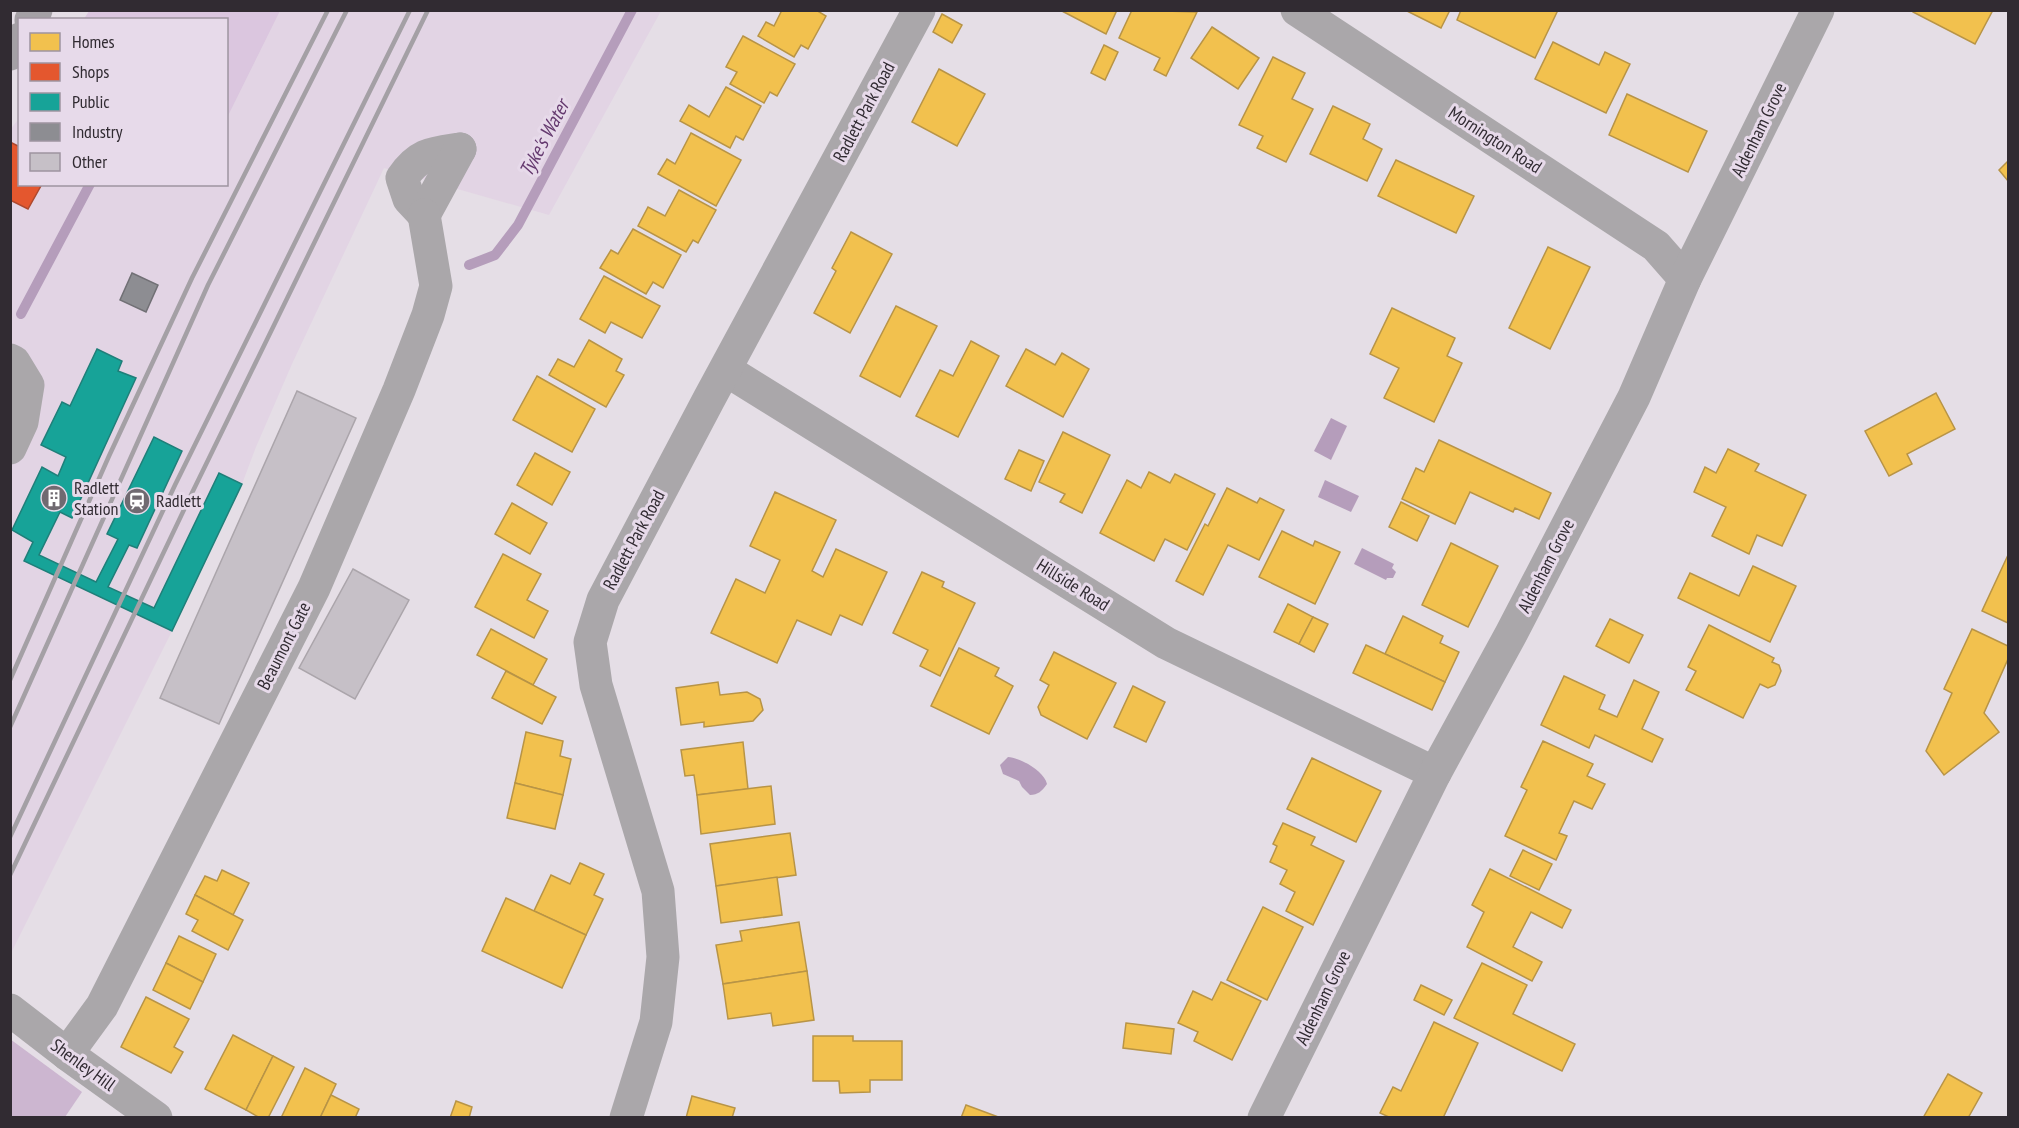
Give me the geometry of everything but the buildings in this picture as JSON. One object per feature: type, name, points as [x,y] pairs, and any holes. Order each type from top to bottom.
[{"type":"street","name":"Radlett Park Road","points":[[626,1118],[656,1022],[663,957],[658,891],[596,685],[590,642],[603,600],[919,10]]},
{"type":"street","name":"Mornington Road","points":[[1297,10],[1656,246],[1685,279]]},
{"type":"street","name":"Aldenham Grove","points":[[1264,1118],[1435,773],[1634,397],[1685,279],[1818,10]]},
{"type":"street","name":"Beaumont Gate","points":[[67,1054],[102,1006],[309,598],[394,401],[428,315],[436,286],[430,203],[409,199],[402,178],[412,164],[425,155],[460,148]]},
{"type":"street","points":[[10,360],[14,362],[27,385],[22,422],[10,448]]},
{"type":"street","name":"Hillside Road","points":[[726,370],[1166,643],[1435,773]]},
{"type":"street","name":"Shenley Hill","points":[[10,1010],[156,1118]]},
{"type":"shaded area","points":[[280,10],[228,116],[228,18],[85,18],[89,11]]},
{"type":"shaded area","points":[[280,11],[661,11],[549,215],[384,168],[292,364],[242,484],[172,631],[11,953],[10,130],[18,120],[18,186],[228,186],[228,116]]},
{"type":"shaded area","points":[[1331,418],[1347,426],[1331,460],[1314,451]]},
{"type":"shaded area","points":[[1325,480],[1359,496],[1351,512],[1318,497]]},
{"type":"shaded area","points":[[1362,548],[1394,564],[1392,568],[1396,572],[1393,578],[1386,580],[1354,564]]},
{"type":"shaded area","points":[[1008,757],[1037,770],[1047,784],[1038,793],[1030,795],[1019,781],[1003,774],[1000,765]]},
{"type":"shaded area","points":[[10,1039],[82,1092],[65,1117],[11,1117]]},
{"type":"waterway","name":"Tyke's Water","points":[[469,265],[495,255],[518,225],[632,10]]},
{"type":"waterway","name":"Tyke's Water","points":[[21,314],[89,186]]},
{"type":"railway","points":[[10,680],[109,456],[192,278],[328,10]]},
{"type":"railway","points":[[10,727],[208,285],[347,10]]},
{"type":"railway","points":[[10,837],[175,485],[410,10]]},
{"type":"railway","points":[[10,875],[191,495],[428,10]]},
{"type":"place","name":"Radlett Station","points":[[54,498]]},
{"type":"place","name":"Radlett","points":[[137,501]]}]
